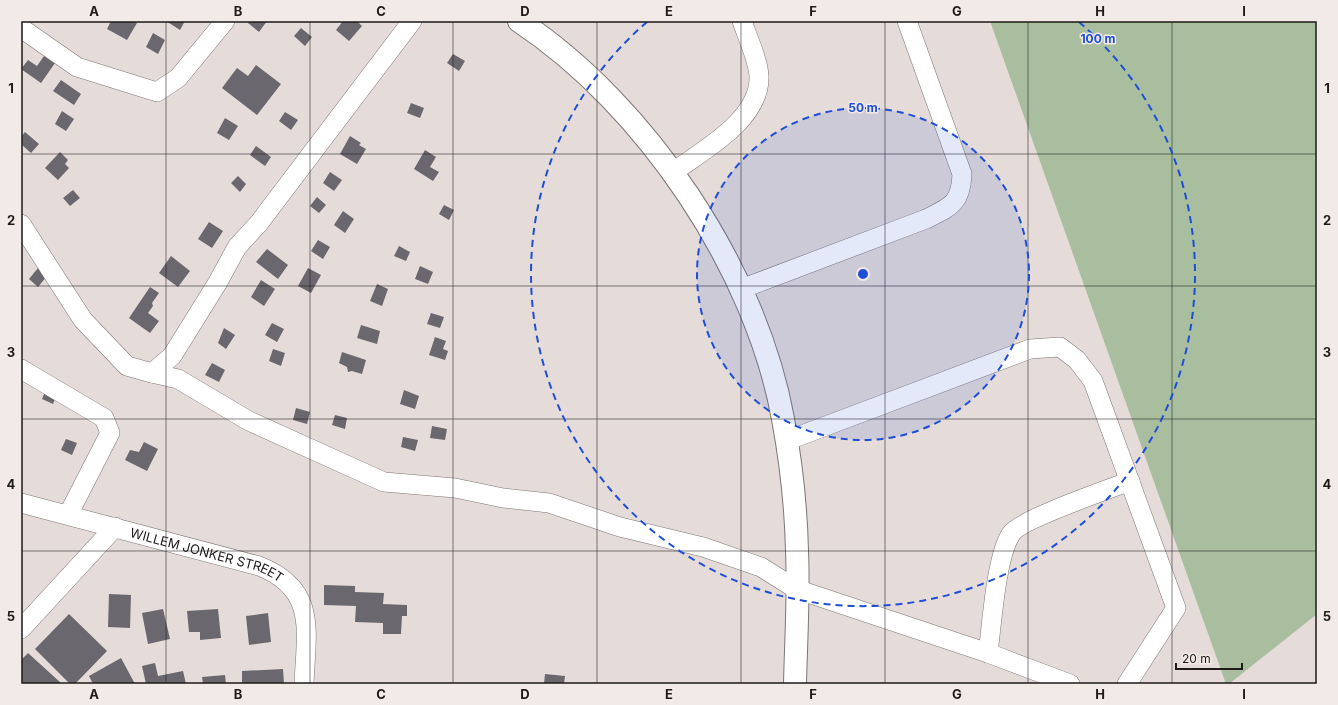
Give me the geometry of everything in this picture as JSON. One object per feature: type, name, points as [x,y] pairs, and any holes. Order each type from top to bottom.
[{"type":"street","points":[[21,28],[78,67],[157,92],[178,78],[225,21]]},
{"type":"street","points":[[152,373],[172,356],[218,282],[237,247],[259,223],[412,21]]},
{"type":"street","points":[[518,21],[535,32],[594,81],[634,124],[672,173],[695,206],[728,262],[741,289],[763,344],[782,412],[786,441],[794,507],[797,552],[795,684]]},
{"type":"street","points":[[672,173],[739,123],[753,104],[759,77],[742,21]]},
{"type":"street","points":[[741,289],[926,219],[950,207],[962,190],[962,174],[907,21]]},
{"type":"street","points":[[21,224],[83,320],[127,366],[178,379],[249,420],[384,482],[455,488],[503,498],[549,503],[620,526],[703,547],[761,567],[796,590],[988,653],[1070,684]]},
{"type":"street","points":[[786,441],[1030,349],[1060,347],[1077,360],[1093,381],[1176,608],[1127,684]]},
{"type":"street","points":[[21,369],[104,418],[110,433],[68,515]]},
{"type":"street","points":[[988,653],[1002,558],[1011,533],[1034,518],[1130,481]]},
{"type":"street","name":"WILLEM JONKER STREET","points":[[21,504],[115,527],[259,566],[285,579],[295,590],[302,604],[307,622],[304,684]]},
{"type":"street","points":[[21,629],[115,527]]},
{"type":"green space","points":[[990,21],[1317,21],[1317,614],[1229,684],[1226,684]]},
{"type":"building","points":[[111,21],[132,21],[137,23],[127,40],[107,29]]},
{"type":"building","points":[[166,21],[185,21],[180,30]]},
{"type":"building","points":[[250,21],[267,21],[259,32],[248,23]]},
{"type":"building","points":[[343,21],[357,21],[362,26],[349,41],[336,30]]},
{"type":"building","points":[[301,28],[312,37],[305,46],[294,36]]},
{"type":"building","points":[[153,33],[165,40],[158,54],[146,47]]},
{"type":"building","points":[[453,54],[465,61],[459,71],[447,63]]},
{"type":"building","points":[[44,56],[55,63],[41,83],[21,69],[28,60],[37,66]]},
{"type":"building","points":[[256,65],[281,84],[257,115],[222,88],[237,68],[248,76]]},
{"type":"building","points":[[61,80],[81,94],[74,105],[53,91]]},
{"type":"building","points":[[411,103],[424,108],[420,118],[407,113]]},
{"type":"building","points":[[62,111],[74,119],[66,131],[55,124]]},
{"type":"building","points":[[285,112],[298,120],[291,130],[279,121]]},
{"type":"building","points":[[225,118],[238,126],[229,140],[217,133]]},
{"type":"building","points":[[25,132],[39,144],[31,153],[21,144],[21,137]]},
{"type":"building","points":[[350,136],[361,143],[359,145],[366,149],[357,164],[340,154]]},
{"type":"building","points":[[256,146],[271,157],[265,166],[250,155]]},
{"type":"building","points":[[425,150],[436,157],[430,167],[439,172],[433,181],[414,169]]},
{"type":"building","points":[[60,152],[68,160],[65,164],[69,168],[58,180],[45,168]]},
{"type":"building","points":[[330,172],[342,180],[334,191],[323,183]]},
{"type":"building","points":[[238,176],[246,184],[240,192],[231,183]]},
{"type":"building","points":[[73,190],[80,198],[70,206],[63,198]]},
{"type":"building","points":[[317,197],[326,205],[319,213],[310,206]]},
{"type":"building","points":[[444,205],[454,210],[449,220],[439,214]]},
{"type":"building","points":[[343,211],[354,219],[345,233],[334,225]]},
{"type":"building","points":[[209,222],[223,231],[212,248],[198,239]]},
{"type":"building","points":[[318,240],[330,247],[323,259],[311,251]]},
{"type":"building","points":[[399,246],[410,252],[406,261],[394,256]]},
{"type":"building","points":[[267,249],[288,265],[278,279],[256,262]]},
{"type":"building","points":[[171,256],[190,271],[178,287],[159,273]]},
{"type":"building","points":[[420,266],[433,272],[428,284],[415,279]]},
{"type":"building","points":[[38,268],[47,276],[38,287],[29,279]]},
{"type":"building","points":[[308,268],[321,275],[311,293],[298,286]]},
{"type":"building","points":[[261,280],[275,289],[264,306],[251,297]]},
{"type":"building","points":[[377,284],[388,289],[382,306],[370,301]]},
{"type":"building","points":[[150,287],[159,293],[152,303],[153,306],[148,313],[159,321],[150,333],[129,318]]},
{"type":"building","points":[[431,313],[444,317],[440,328],[427,324]]},
{"type":"building","points":[[272,323],[284,329],[277,342],[265,335]]},
{"type":"building","points":[[361,325],[380,331],[377,344],[357,338]]},
{"type":"building","points":[[224,328],[235,335],[226,349],[218,343]]},
{"type":"building","points":[[435,337],[446,341],[443,349],[448,351],[445,360],[429,355]]},
{"type":"building","points":[[273,349],[285,353],[281,366],[269,361]]},
{"type":"building","points":[[342,352],[366,360],[362,374],[352,371],[348,372],[347,367],[339,363]]},
{"type":"building","points":[[212,363],[225,370],[219,382],[205,375]]},
{"type":"building","points":[[46,389],[57,394],[53,404],[42,399]]},
{"type":"building","points":[[404,390],[419,396],[415,409],[400,404]]},
{"type":"building","points":[[296,408],[310,412],[307,424],[293,420]]},
{"type":"building","points":[[335,415],[347,418],[345,429],[332,425]]},
{"type":"building","points":[[432,426],[447,429],[445,440],[430,438]]},
{"type":"building","points":[[403,437],[418,440],[415,451],[401,447]]},
{"type":"building","points":[[66,439],[77,443],[72,455],[61,450]]},
{"type":"building","points":[[144,442],[158,449],[147,471],[125,460],[130,450],[139,452]]},
{"type":"building","points":[[324,585],[355,586],[355,592],[384,593],[383,604],[407,605],[407,616],[402,616],[401,634],[383,634],[383,623],[355,622],[356,606],[324,605]]},
{"type":"building","points":[[109,594],[131,595],[130,628],[108,627]]},
{"type":"building","points":[[163,609],[170,639],[148,644],[142,613]]},
{"type":"building","points":[[218,609],[221,638],[200,640],[200,632],[189,632],[187,611]]},
{"type":"building","points":[[268,613],[271,642],[249,645],[246,616]]},
{"type":"building","points":[[69,614],[107,651],[75,684],[70,684],[35,649]]},
{"type":"building","points":[[28,653],[61,683],[21,684],[21,660]]},
{"type":"building","points":[[121,658],[135,684],[93,684],[89,676]]},
{"type":"building","points":[[155,663],[158,676],[183,671],[186,684],[146,684],[142,666]]},
{"type":"building","points":[[283,669],[284,684],[242,684],[242,671]]},
{"type":"building","points":[[545,674],[565,676],[564,684],[544,684]]},
{"type":"building","points":[[225,675],[226,684],[203,684],[202,677]]}]
